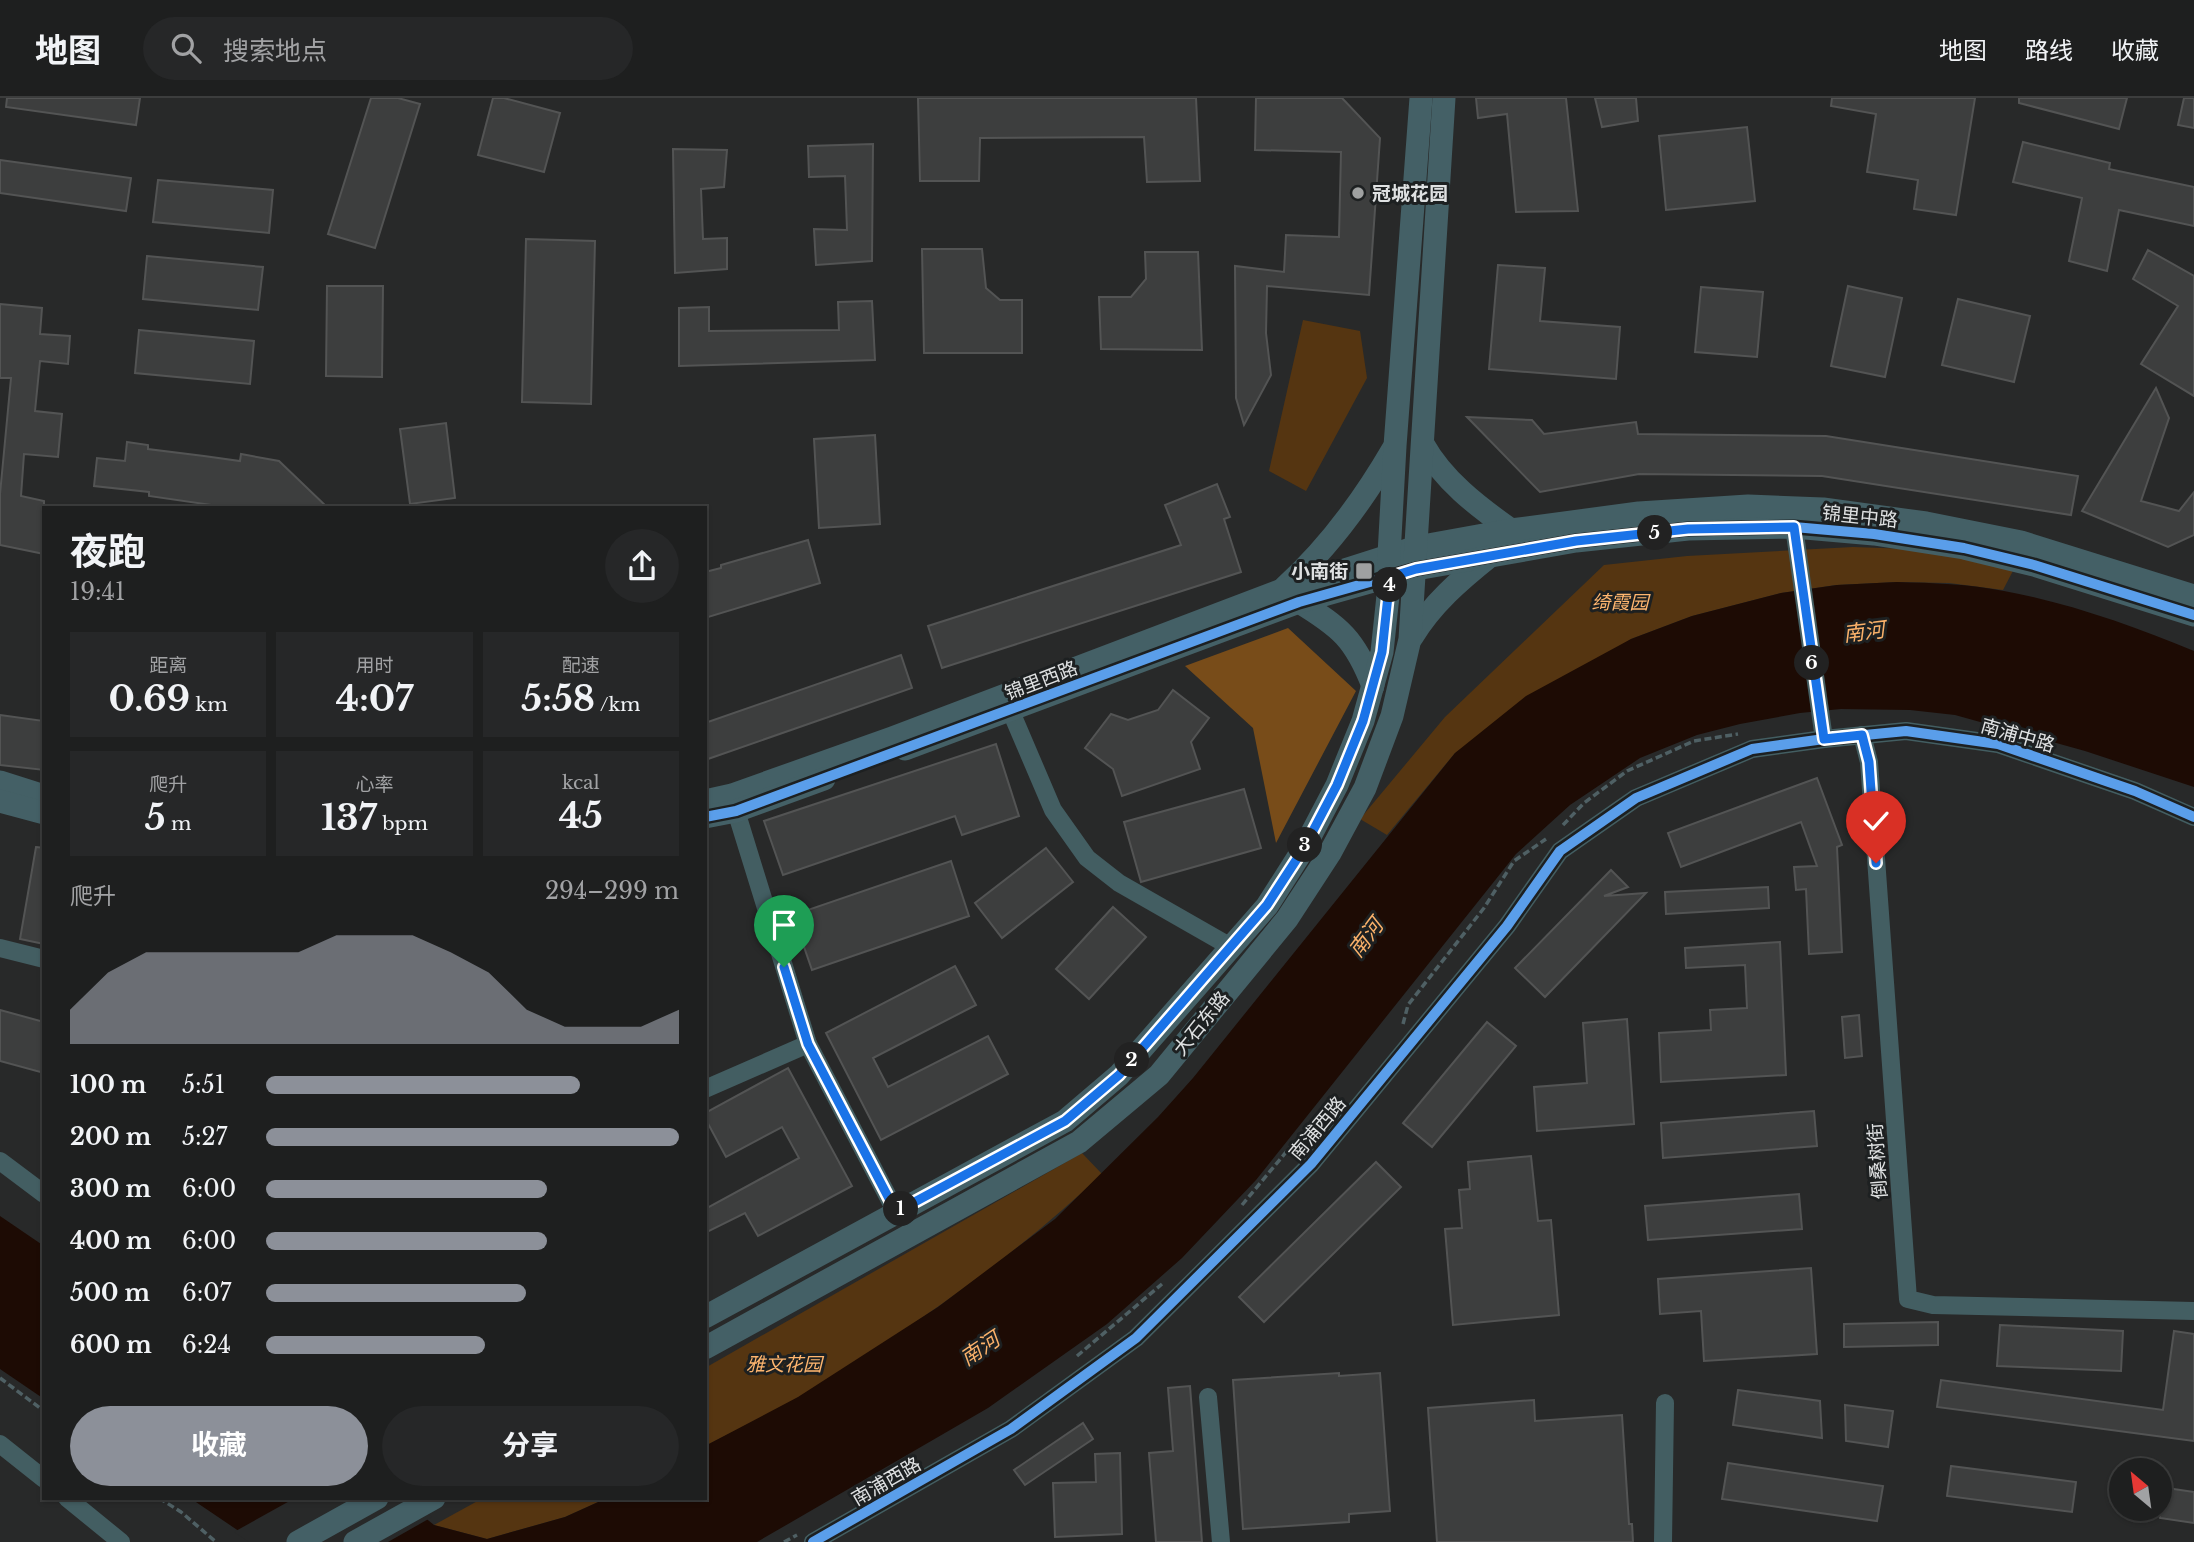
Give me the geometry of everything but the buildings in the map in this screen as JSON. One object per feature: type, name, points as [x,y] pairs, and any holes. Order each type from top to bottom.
[{"type":"main road","points":[[1390,566],[1395,446],[1421,98]]},
{"type":"main road","points":[[1416,558],[1444,98]]},
{"type":"main road","points":[[1423,444],[1440,471],[1490,516],[1511,530]]},
{"type":"main road","points":[[1373,686],[1353,645],[1333,622],[1290,596],[1300,573],[1367,494],[1395,446]]},
{"type":"main road","name":"锦里中路","points":[[1390,566],[1511,530],[1639,513],[1748,506],[1823,509],[1926,523],[2021,542],[2193,607]]},
{"type":"main road","name":"锦里中路","points":[[1416,558],[1491,556],[1576,541],[1688,529],[1794,527],[1874,534],[1964,548],[2193,607]]},
{"type":"main road","points":[[1410,639],[1424,617],[1457,583],[1491,556]]},
{"type":"main road","name":"大石东路","points":[[707,1347],[1079,1142],[1159,1075],[1287,919],[1330,853],[1366,788],[1392,716],[1410,639],[1416,558]]},
{"type":"main road","name":"大石东路","points":[[707,1316],[1065,1121],[1119,1075],[1267,905],[1304,848],[1337,785],[1363,721],[1382,652],[1390,566]]},
{"type":"main road","name":"锦里西路","points":[[707,817],[736,811],[1007,702],[1290,596],[1390,566]]},
{"type":"main road","name":"锦里西路","points":[[707,801],[732,796],[1007,702]]},
{"type":"main road","points":[[0,782],[42,795]]},
{"type":"main road","points":[[0,801],[42,812]]},
{"type":"main road","points":[[298,1542],[373,1500]]},
{"type":"main road","points":[[355,1542],[429,1500]]},
{"type":"street","points":[[1794,527],[1824,739]]},
{"type":"street","points":[[1007,702],[1054,810],[1087,858],[1119,883],[1231,947]]},
{"type":"street","name":"南浦中路","points":[[1824,739],[1906,731],[1998,744],[2135,791],[2194,817]]},
{"type":"street","name":"倒桑树街","points":[[1862,735],[1869,762],[1908,1299],[1933,1305],[2194,1311]]},
{"type":"street","name":"南浦西路","points":[[811,1535],[1011,1429],[1136,1338],[1311,1164],[1507,926],[1560,851],[1636,798],[1752,749],[1824,739]]},
{"type":"street","points":[[736,811],[808,1044],[896,1212]]},
{"type":"street","points":[[0,948],[42,958]]},
{"type":"street","points":[[707,1088],[808,1044]]},
{"type":"street","points":[[0,1161],[42,1192]]},
{"type":"street","points":[[1208,1397],[1221,1542]]},
{"type":"street","points":[[1663,1542],[1665,1403]]},
{"type":"street","points":[[0,1444],[42,1477]]},
{"type":"street","points":[[69,1500],[121,1542]]},
{"type":"path","points":[[1559,829],[1584,803],[1627,771],[1694,741],[1740,734]]},
{"type":"path","points":[[1403,1026],[1408,1006],[1485,908],[1514,861],[1548,837]]},
{"type":"path","points":[[1238,1210],[1297,1139],[1329,1112]]},
{"type":"path","points":[[1076,1358],[1165,1282]]},
{"type":"path","points":[[0,1378],[42,1410]]},
{"type":"path","points":[[162,1500],[181,1512],[216,1542]]},
{"type":"path","points":[[784,1542],[811,1535]]},
{"type":"green space","points":[[1303,320],[1360,331],[1367,378],[1306,491],[1269,471]]},
{"type":"green space","name":"绮霞园","points":[[1853,547],[1938,550],[2015,567],[2003,590],[1949,583],[1836,585],[1781,593],[1692,616],[1631,639],[1455,753],[1387,835],[1360,819],[1445,717],[1604,565],[1687,556]]},
{"type":"green space","name":"雅文花园","points":[[1082,1153],[1102,1174],[1031,1236],[918,1321],[788,1404],[707,1445],[707,1367]]},
{"type":"green space","points":[[479,1500],[603,1500],[565,1517],[487,1539],[434,1525]]},
{"type":"shaded area","points":[[1288,628],[1356,691],[1276,843],[1253,728],[1185,666]]},
{"type":"water","name":"南河","points":[[1937,583],[1991,589],[2053,602],[2100,616],[2194,651],[2194,787],[2085,751],[1955,715],[1910,710],[1841,709],[1800,713],[1697,735],[1640,758],[1570,805],[1516,854],[1256,1180],[1182,1258],[1107,1324],[988,1408],[757,1542],[255,1542],[193,1500],[403,1500],[434,1525],[487,1539],[565,1517],[603,1500],[707,1500],[707,1445],[798,1397],[938,1307],[1055,1219],[1158,1117],[1193,1078],[1455,753],[1526,696],[1631,639],[1692,616],[1781,593],[1837,585]]},
{"type":"water","points":[[0,1216],[42,1245],[42,1398],[0,1369]]},
{"type":"pier","points":[[291,1500],[409,1500],[432,1517],[388,1542],[249,1542],[234,1532]]},
{"type":"cycle path","points":[[707,817],[736,811],[1299,602],[1416,569],[1576,541],[1688,529],[1794,527],[1874,534],[1964,548],[2034,565],[2194,615]]},
{"type":"cycle path","points":[[813,1542],[1011,1429],[1136,1338],[1311,1164],[1507,926],[1560,851],[1636,798],[1752,749],[1906,731],[1998,744],[2135,791],[2194,817]]},
{"type":"place","name":"冠城花园","points":[[1358,193]]},
{"type":"place","name":"小南街","points":[[1364,571]]},
{"type":"route","points":[[784,967],[808,1044],[896,1212],[1065,1121],[1119,1075],[1267,905],[1304,848],[1337,785],[1363,721],[1382,652],[1390,577],[1416,569],[1576,541],[1688,529],[1794,527],[1824,739],[1862,735],[1869,762],[1876,863]]}]
